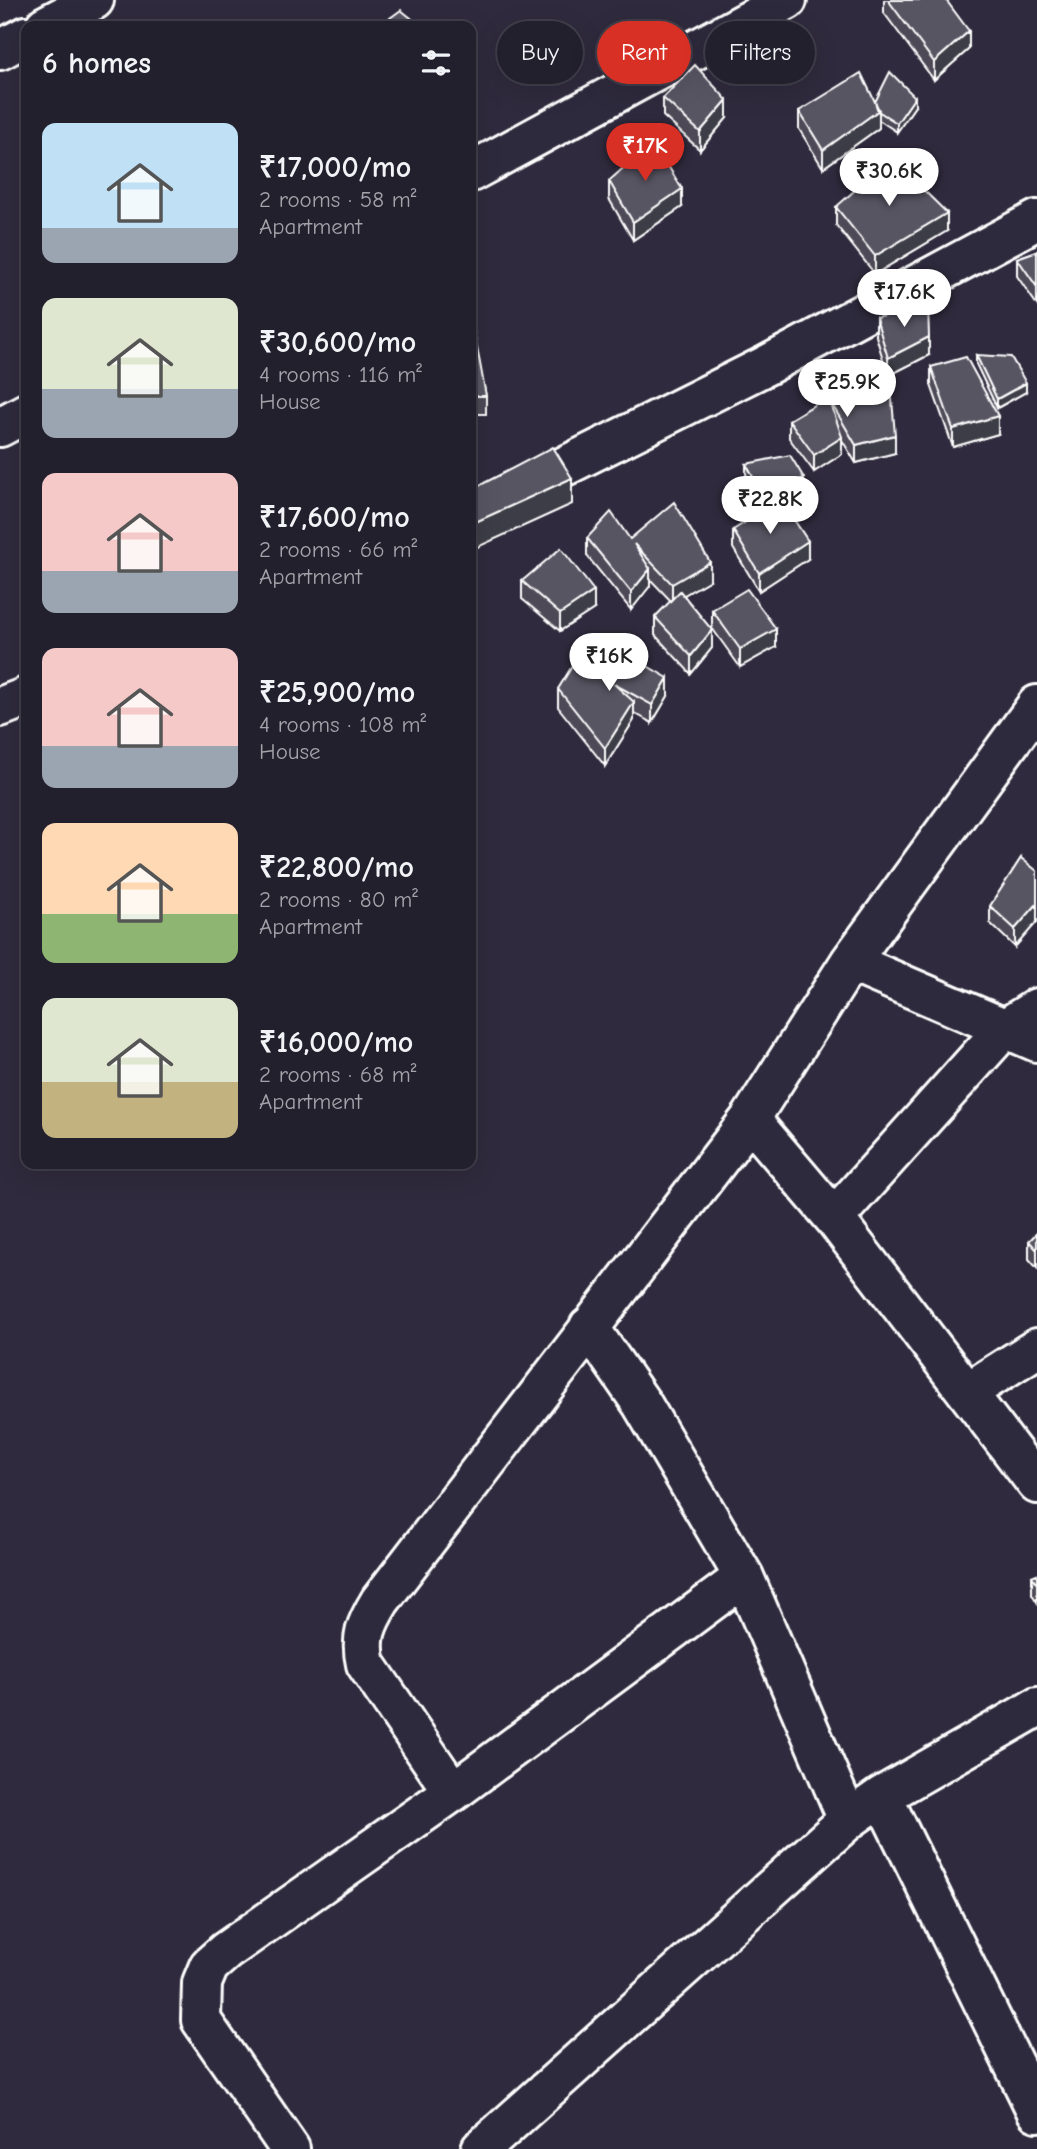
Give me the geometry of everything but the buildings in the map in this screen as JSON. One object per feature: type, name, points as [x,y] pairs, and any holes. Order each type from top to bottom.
[{"type":"street","points":[[476,169],[787,0]]},
{"type":"street","points":[[59,21],[93,10]]},
{"type":"street","points":[[0,50],[21,39]]},
{"type":"street","points":[[476,510],[767,365],[1037,220]]},
{"type":"street","points":[[0,427],[21,416]]},
{"type":"street","points":[[0,708],[21,699]]},
{"type":"street","points":[[453,1791],[366,1664],[362,1644],[366,1625],[380,1601],[750,1119],[850,962],[1037,705]]},
{"type":"street","points":[[850,962],[1021,1035]]},
{"type":"street","points":[[834,1218],[1021,1035],[1037,1008]]},
{"type":"street","points":[[750,1119],[834,1218],[1037,1483]]},
{"type":"street","points":[[589,1327],[642,1404],[744,1577],[848,1820]]},
{"type":"street","points":[[968,1391],[1037,1348]]},
{"type":"street","points":[[290,2149],[201,2020],[199,2003],[205,1975],[226,1951],[453,1791],[744,1577]]},
{"type":"street","points":[[481,2149],[848,1820],[882,1796],[1037,1707]]},
{"type":"street","points":[[882,1796],[1037,2112]]}]
